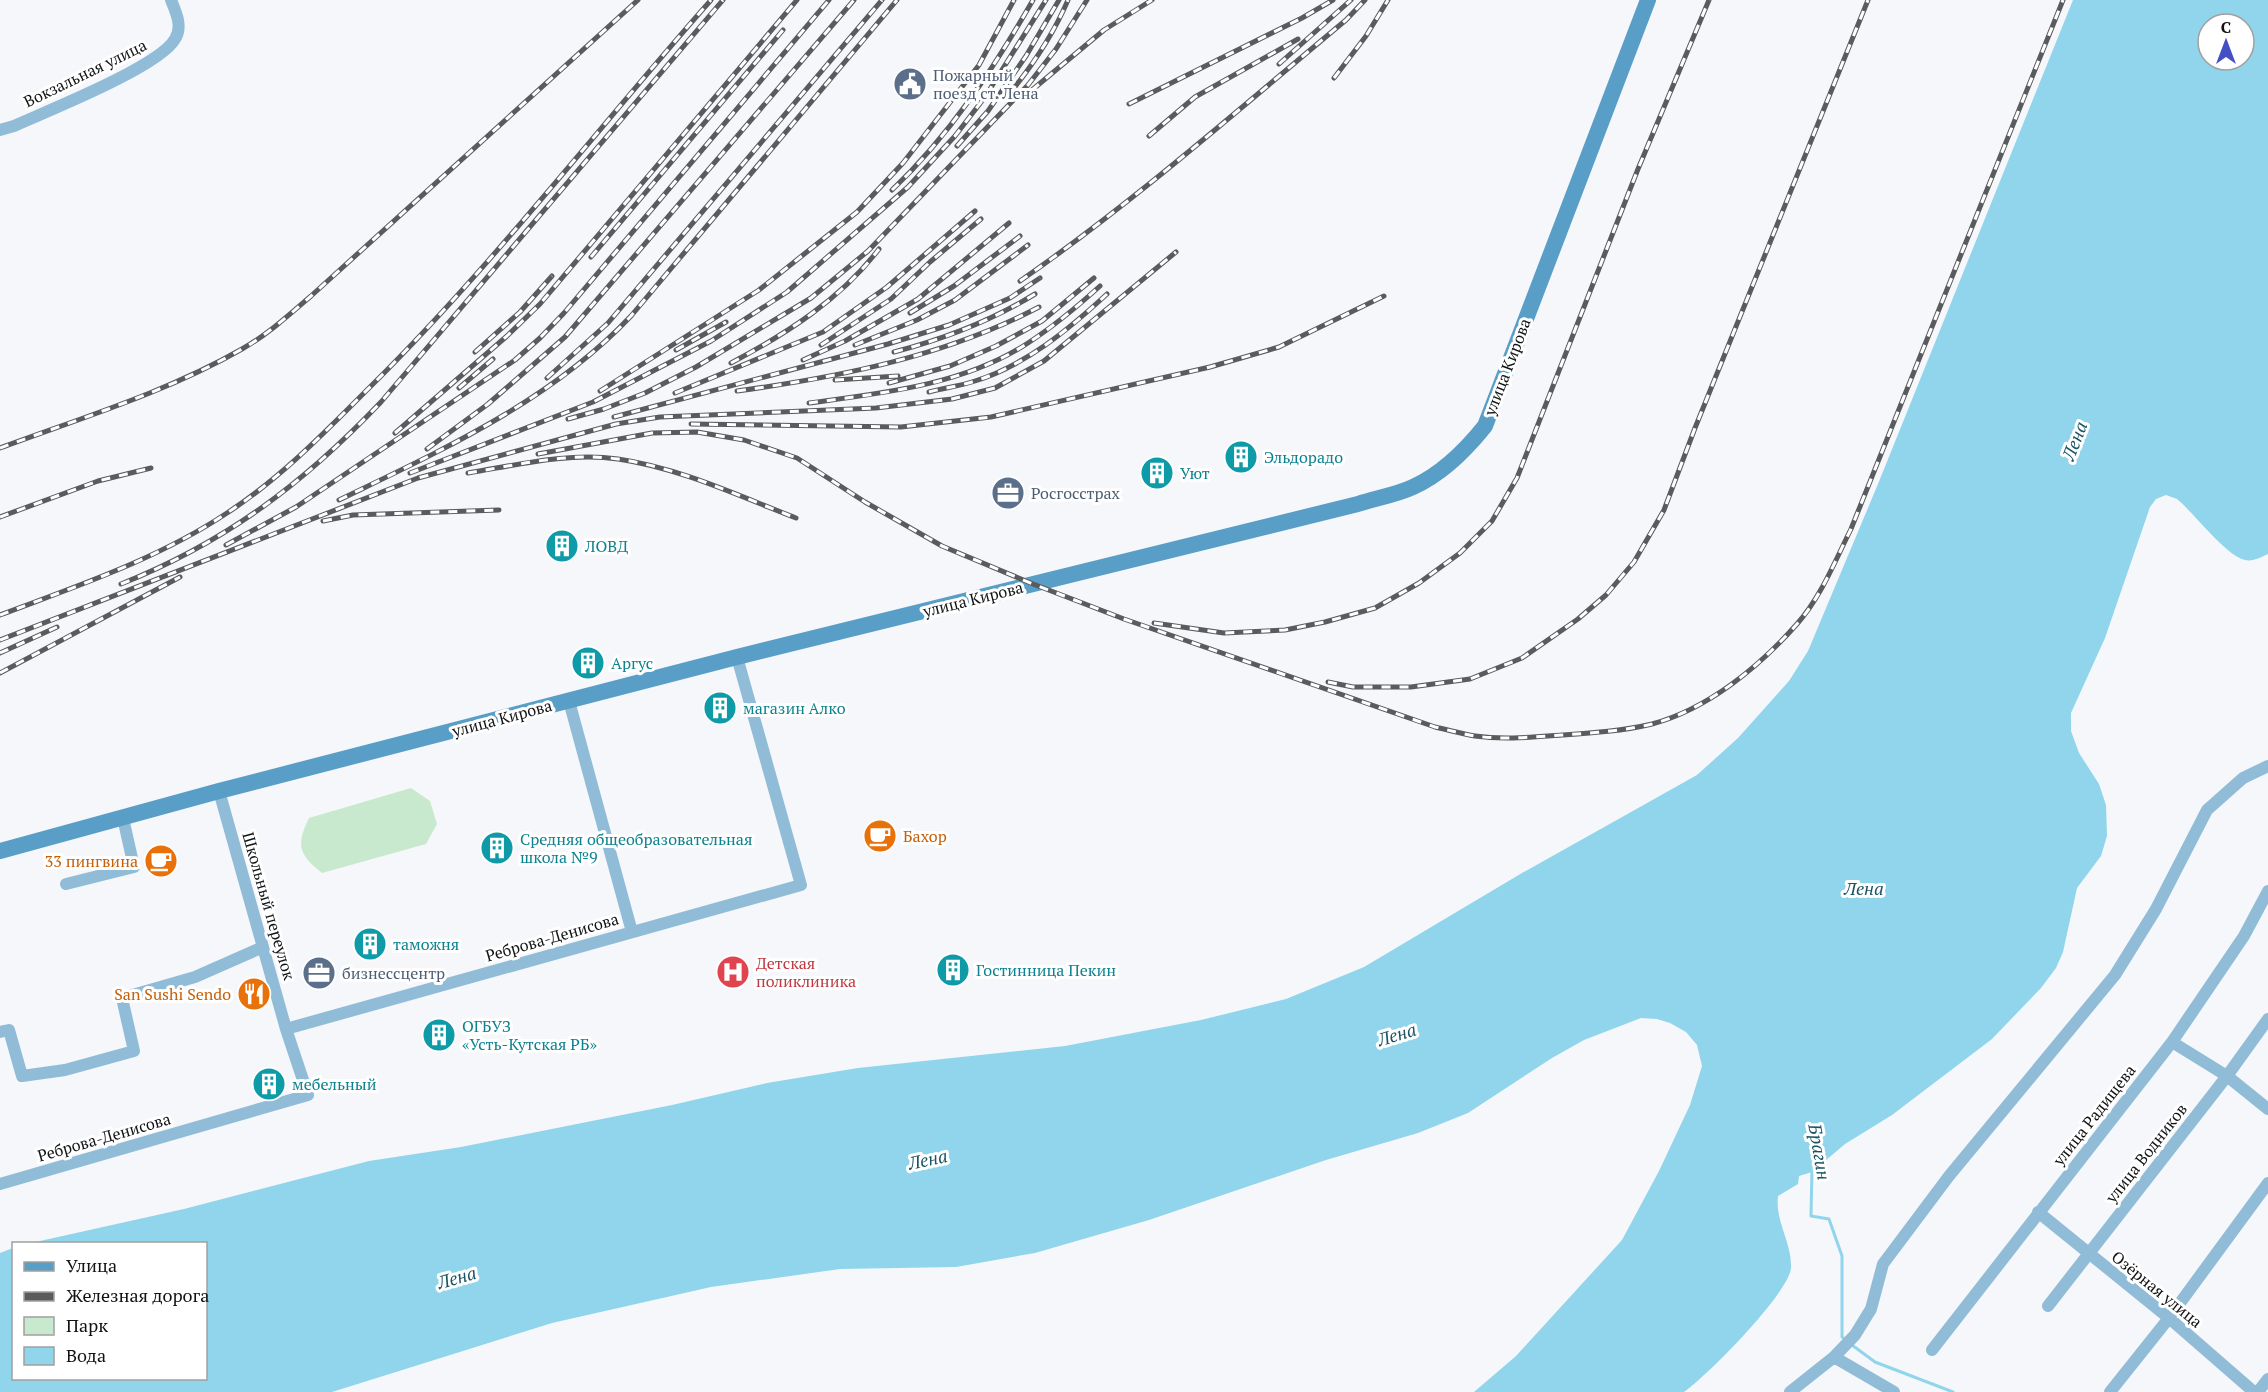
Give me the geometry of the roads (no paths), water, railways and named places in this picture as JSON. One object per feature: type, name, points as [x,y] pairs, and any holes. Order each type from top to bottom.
[{"type":"main road","name":"улица Кирова","points":[[0,851],[219,791],[737,657],[1358,504],[1412,488],[1441,471],[1468,447],[1485,426],[1648,0]]},
{"type":"street","name":"Вокзальная улица","points":[[0,130],[14,126],[118,78],[163,53],[176,38],[179,18],[171,0]]},
{"type":"street","name":"Реброва-Денисова","points":[[0,1184],[308,1095],[286,1029],[801,885],[737,657]]},
{"type":"street","points":[[569,701],[632,932]]},
{"type":"street","points":[[1790,1392],[1837,1354],[1855,1335],[1871,1309],[1883,1264],[1956,1167],[2115,975],[2156,909],[2207,810],[2243,778],[2268,766]]},
{"type":"street","name":"Школьный переулок","points":[[219,791],[286,1029]]},
{"type":"street","points":[[66,884],[134,867],[123,818]]},
{"type":"street","name":"улица Радищева","points":[[1932,1350],[2172,1042],[2244,936],[2268,891]]},
{"type":"street","points":[[0,1032],[9,1030],[22,1076],[65,1070],[134,1051],[122,998],[195,977],[263,947]]},
{"type":"street","name":"улица Водников","points":[[2048,1306],[2228,1076],[2268,1019]]},
{"type":"street","points":[[2172,1042],[2228,1076],[2268,1109]]},
{"type":"street","points":[[2110,1392],[2169,1318],[2268,1183]]},
{"type":"street","name":"Озёрная улица","points":[[2038,1212],[2256,1392]]},
{"type":"street","points":[[1837,1354],[1894,1392]]},
{"type":"street","points":[[2256,1392],[2268,1379]]},
{"type":"water","name":"Лена","points":[[2073,0],[2268,0],[2268,554],[2251,560],[2237,557],[2177,499],[2166,495],[2156,499],[2150,507],[2105,638],[2071,713],[2071,731],[2079,753],[2099,784],[2106,805],[2107,836],[2101,856],[2077,888],[2063,952],[2056,968],[2041,988],[1992,1039],[1892,1115],[1845,1144],[1812,1172],[1799,1176],[1798,1184],[1778,1196],[1779,1215],[1791,1259],[1787,1280],[1777,1296],[1745,1333],[1684,1392],[1474,1392],[1516,1356],[1622,1240],[1659,1171],[1690,1105],[1702,1066],[1697,1045],[1686,1032],[1670,1023],[1641,1018],[1584,1040],[1552,1058],[1468,1113],[1418,1133],[1326,1160],[1149,1220],[1035,1253],[956,1267],[840,1269],[711,1287],[552,1323],[332,1392],[0,1392],[0,1253],[12,1248],[12,1380],[207,1380],[207,1242],[36,1242],[184,1209],[369,1161],[461,1147],[672,1105],[767,1083],[858,1068],[1065,1046],[1201,1020],[1286,999],[1364,967],[1522,873],[1697,775],[1738,738],[1789,681],[1808,651],[1878,484]]},
{"type":"waterway","name":"Брагин","points":[[1812,1169],[1811,1216],[1829,1219],[1842,1256],[1842,1337],[1845,1339]]},
{"type":"waterway","name":"Брагин","points":[[1852,1345],[1875,1362],[1953,1392]]},
{"type":"railway","points":[[0,448],[154,391],[213,364],[260,337],[311,296],[638,0]]},
{"type":"railway","points":[[0,615],[145,558],[201,529],[266,485],[320,437],[460,293],[711,0]]},
{"type":"railway","points":[[121,584],[229,530],[292,485],[352,432],[381,402],[723,0]]},
{"type":"railway","points":[[395,433],[507,336],[540,304],[797,0]]},
{"type":"railway","points":[[226,545],[296,507],[515,360],[540,338],[564,313],[829,0]]},
{"type":"railway","points":[[427,449],[488,404],[565,337],[854,0]]},
{"type":"railway","points":[[547,378],[608,323],[882,0]]},
{"type":"railway","points":[[339,500],[494,421],[566,374],[600,346],[631,316],[897,0]]},
{"type":"railway","points":[[600,391],[759,290],[857,212],[903,163],[979,65],[1014,0]]},
{"type":"railway","points":[[892,190],[933,147],[969,100],[1003,51],[1033,0]]},
{"type":"railway","points":[[410,473],[593,402],[711,341],[787,292],[908,187],[955,136],[985,97],[1046,0]]},
{"type":"railway","points":[[957,146],[988,111],[1026,56],[1059,0]]},
{"type":"railway","points":[[1010,93],[1042,49],[1068,0]]},
{"type":"railway","points":[[568,419],[604,409],[645,393],[696,367],[811,298],[868,251],[1028,85],[1056,49],[1087,0]]},
{"type":"railway","points":[[1032,90],[1104,30],[1152,0]]},
{"type":"railway","points":[[1129,104],[1302,18],[1333,0]]},
{"type":"railway","points":[[1279,64],[1351,0]]},
{"type":"railway","points":[[1020,281],[1186,154],[1346,20],[1365,0]]},
{"type":"railway","points":[[1334,78],[1366,36],[1388,0]]},
{"type":"railway","points":[[1154,623],[1224,633],[1285,630],[1375,608],[1419,583],[1460,553],[1492,521],[1517,478],[1638,169],[1709,0]]},
{"type":"railway","points":[[1328,682],[1353,687],[1411,687],[1470,679],[1522,658],[1578,619],[1606,595],[1634,562],[1664,510],[1868,0]]},
{"type":"railway","points":[[538,454],[652,433],[697,432],[744,440],[797,458],[865,502],[942,546],[1033,584],[1124,619],[1435,727],[1475,736],[1508,738],[1596,732],[1652,724],[1693,708],[1749,671],[1797,624],[1820,591],[1851,529],[2063,0]]},
{"type":"railway","points":[[591,257],[783,30]]},
{"type":"railway","points":[[1149,136],[1195,97],[1298,39]]},
{"type":"railway","points":[[675,393],[823,332],[887,287],[975,211]]},
{"type":"railway","points":[[821,345],[891,299],[981,219]]},
{"type":"railway","points":[[803,360],[845,341],[918,299],[1009,223]]},
{"type":"railway","points":[[910,313],[954,286],[1020,236]]},
{"type":"railway","points":[[855,345],[917,320],[955,300],[1028,245]]},
{"type":"railway","points":[[731,363],[772,340],[811,314],[848,284],[879,249]]},
{"type":"railway","points":[[0,640],[418,478],[616,424],[660,417],[876,408],[952,399],[995,388],[1044,361],[1176,252]]},
{"type":"railway","points":[[475,352],[520,312],[552,276]]},
{"type":"railway","points":[[614,417],[888,344],[949,325],[1010,298],[1040,278]]},
{"type":"railway","points":[[889,383],[950,366],[996,346],[1042,321],[1094,278]]},
{"type":"railway","points":[[809,403],[894,391],[977,369],[1028,343],[1066,316],[1100,286]]},
{"type":"railway","points":[[894,352],[967,328],[1035,294]]},
{"type":"railway","points":[[929,392],[975,381],[1012,366],[1062,333],[1107,294]]},
{"type":"railway","points":[[691,424],[901,427],[991,417],[1210,367],[1279,347],[1384,296]]},
{"type":"railway","points":[[737,391],[815,379],[892,362],[967,339],[1039,307]]},
{"type":"railway","points":[[676,350],[726,322]]},
{"type":"railway","points":[[459,388],[493,359]]},
{"type":"railway","points":[[835,380],[898,376]]},
{"type":"railway","points":[[468,473],[561,458],[618,459],[687,476],[796,518]]},
{"type":"railway","points":[[0,517],[98,481],[151,468]]},
{"type":"railway","points":[[323,521],[353,515],[499,510]]},
{"type":"railway","points":[[0,673],[180,577]]},
{"type":"railway","points":[[0,653],[57,627]]},
{"type":"place","name":"Пожарный поезд ст. Лена","points":[[910,84]]},
{"type":"place","name":"Эльдорадо","points":[[1241,457]]},
{"type":"place","name":"Уют","points":[[1157,473]]},
{"type":"place","name":"Росгосстрах","points":[[1008,493]]},
{"type":"place","name":"ЛОВД","points":[[562,546]]},
{"type":"place","name":"Аргус","points":[[588,663]]},
{"type":"place","name":"магазин Алко","points":[[720,708]]},
{"type":"place","name":"Бахор","points":[[880,836]]},
{"type":"place","name":"Средняя общеобразовательная школа №9","points":[[497,848]]},
{"type":"place","name":"33 пингвина","points":[[161,861]]},
{"type":"place","name":"таможня","points":[[370,944]]},
{"type":"place","name":"Гостинница Пекин","points":[[953,970]]},
{"type":"place","name":"Детская поликлиника","points":[[733,972]]},
{"type":"place","name":"бизнессцентр","points":[[319,973]]},
{"type":"place","name":"San Sushi Sendo","points":[[254,994]]},
{"type":"place","name":"ОГБУЗ «Усть-Кутская РБ»","points":[[439,1035]]},
{"type":"place","name":"мебельный","points":[[269,1084]]}]
